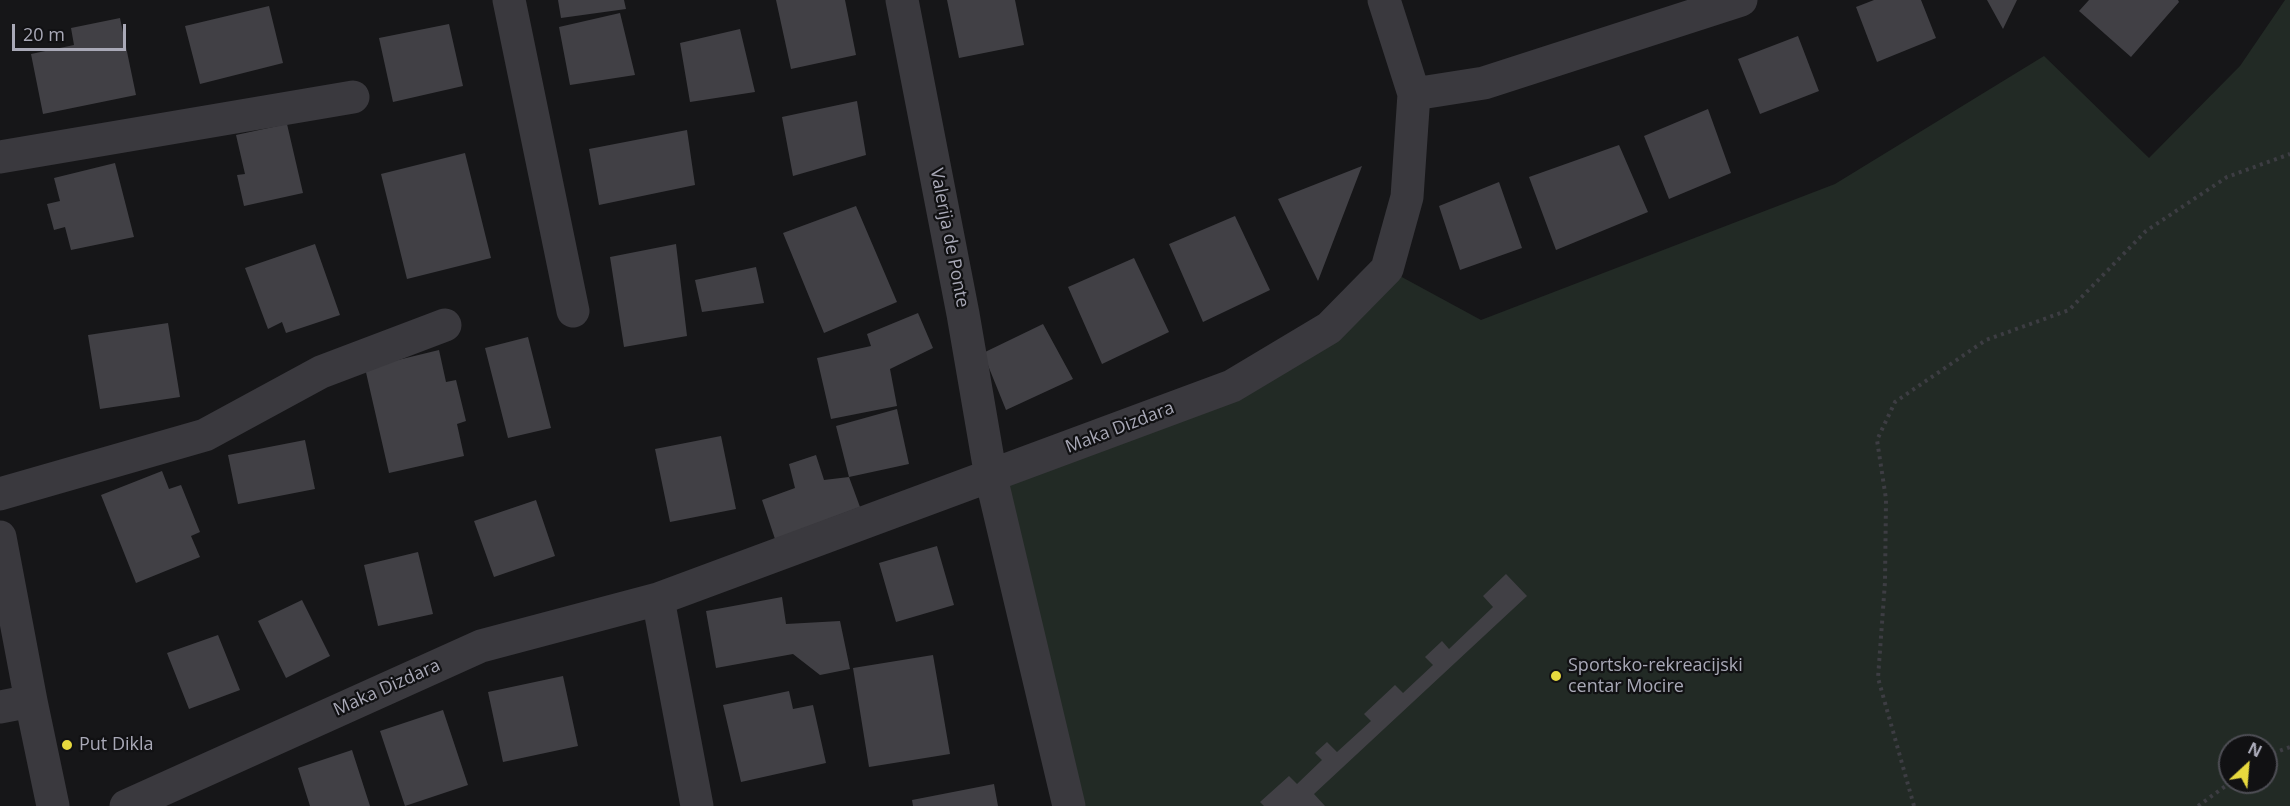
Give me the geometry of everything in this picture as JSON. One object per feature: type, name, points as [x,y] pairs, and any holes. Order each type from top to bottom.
[{"type":"street","points":[[509,0],[573,311]]},
{"type":"street","name":"Valerija de Ponte","points":[[902,0],[963,314],[991,477],[1069,806]]},
{"type":"street","points":[[1384,0],[1414,94],[1484,83],[1727,2]]},
{"type":"street","name":"Maka Dizdara","points":[[126,806],[481,646],[658,599],[1232,386],[1329,328],[1387,269],[1407,197],[1414,94]]},
{"type":"street","points":[[0,157],[353,97]]},
{"type":"street","points":[[0,494],[205,435],[321,372],[445,325]]},
{"type":"street","points":[[0,537],[15,704],[53,806]]},
{"type":"street","points":[[658,599],[697,806]]},
{"type":"path","points":[[1914,806],[1878,678],[1885,582],[1886,499],[1877,440],[1895,402],[1986,340],[2069,310],[2146,231],[2227,177],[2290,154]]},
{"type":"path","points":[[2198,806],[2218,791]]},
{"type":"shaded area","points":[[2285,0],[2290,0],[2290,806],[1069,806],[991,477],[1232,386],[1387,269],[1481,320],[1835,184],[2044,56],[2149,158],[2240,66]]},
{"type":"building","points":[[558,0],[624,0],[626,9],[561,18]]},
{"type":"building","points":[[776,0],[845,0],[856,55],[791,69]]},
{"type":"building","points":[[947,0],[1015,0],[1024,45],[959,58]]},
{"type":"building","points":[[1874,0],[1921,0],[1936,38],[1877,62],[1856,7]]},
{"type":"building","points":[[1987,0],[2017,0],[2003,29]]},
{"type":"building","points":[[2089,0],[2178,0],[2179,2],[2131,57],[2079,11]]},
{"type":"building","points":[[269,6],[283,63],[200,84],[185,26]]},
{"type":"building","points":[[620,13],[635,75],[570,85],[559,27]]},
{"type":"building","points":[[120,18],[136,95],[43,114],[31,54],[74,45],[71,28]]},
{"type":"building","points":[[449,24],[463,86],[393,102],[379,38]]},
{"type":"building","points":[[740,29],[755,92],[690,102],[680,43]]},
{"type":"building","points":[[1798,36],[1819,91],[1760,114],[1738,59]]},
{"type":"building","points":[[857,101],[866,155],[793,176],[782,117]]},
{"type":"building","points":[[1708,109],[1731,173],[1669,199],[1644,136]]},
{"type":"building","points":[[287,124],[303,193],[244,206],[237,175],[245,174],[236,135]]},
{"type":"building","points":[[687,130],[695,185],[599,205],[589,149]]},
{"type":"building","points":[[1619,145],[1648,212],[1556,250],[1529,177]]},
{"type":"building","points":[[465,153],[491,258],[407,279],[381,174]]},
{"type":"building","points":[[115,163],[134,237],[71,250],[65,227],[54,230],[47,204],[60,201],[54,178]]},
{"type":"building","points":[[1362,166],[1318,281],[1278,199]]},
{"type":"building","points":[[1499,182],[1522,248],[1460,270],[1439,206]]},
{"type":"building","points":[[856,206],[897,302],[824,333],[783,233]]},
{"type":"building","points":[[1235,216],[1270,290],[1203,322],[1169,244]]},
{"type":"building","points":[[315,244],[340,315],[286,333],[282,322],[268,329],[245,268]]},
{"type":"building","points":[[676,244],[687,336],[624,347],[610,257]]},
{"type":"building","points":[[1134,258],[1169,332],[1102,364],[1068,287]]},
{"type":"building","points":[[756,267],[764,303],[702,312],[695,280]]},
{"type":"building","points":[[918,313],[933,348],[890,369],[897,406],[831,419],[817,358],[871,346],[867,334]]},
{"type":"building","points":[[168,323],[180,397],[100,409],[88,335]]},
{"type":"building","points":[[1043,324],[1073,379],[1006,410],[983,353]]},
{"type":"building","points":[[528,337],[551,428],[508,438],[485,348]]},
{"type":"building","points":[[439,350],[446,382],[456,380],[466,421],[457,424],[464,456],[389,473],[365,368]]},
{"type":"building","points":[[897,409],[909,464],[849,477],[836,426]]},
{"type":"building","points":[[721,436],[736,509],[670,522],[655,449]]},
{"type":"building","points":[[305,440],[315,489],[238,504],[228,455]]},
{"type":"building","points":[[816,455],[824,480],[849,477],[860,507],[775,539],[762,500],[795,488],[789,464]]},
{"type":"building","points":[[162,471],[169,489],[181,485],[200,532],[191,536],[200,557],[136,583],[101,495]]},
{"type":"building","points":[[536,500],[555,556],[494,577],[474,521]]},
{"type":"building","points":[[937,546],[954,605],[896,622],[879,563]]},
{"type":"building","points":[[418,552],[433,614],[378,626],[364,565]]},
{"type":"building","points":[[1506,574],[1527,596],[1314,794],[1325,806],[1264,806],[1260,802],[1289,776],[1297,784],[1322,760],[1315,753],[1327,742],[1337,752],[1371,721],[1364,714],[1395,685],[1403,693],[1433,665],[1425,657],[1442,641],[1449,649],[1493,607],[1483,596]]},
{"type":"building","points":[[782,597],[786,624],[840,621],[850,669],[820,675],[793,654],[716,668],[706,611]]},
{"type":"building","points":[[302,600],[330,656],[286,678],[258,621]]},
{"type":"building","points":[[218,635],[240,690],[189,709],[167,653]]},
{"type":"building","points":[[933,655],[950,754],[869,767],[853,668]]},
{"type":"building","points":[[563,676],[578,746],[503,762],[488,692]]},
{"type":"building","points":[[789,691],[793,709],[813,705],[826,763],[741,782],[723,705]]},
{"type":"building","points":[[443,710],[468,785],[405,806],[380,731]]},
{"type":"building","points":[[352,750],[370,806],[310,806],[298,768]]},
{"type":"building","points":[[994,784],[998,806],[913,806],[912,800]]},
{"type":"place","name":"Sportsko-rekreacijski centar Mocire","points":[[1556,676]]},
{"type":"place","name":"Put Dikla","points":[[67,745]]}]
